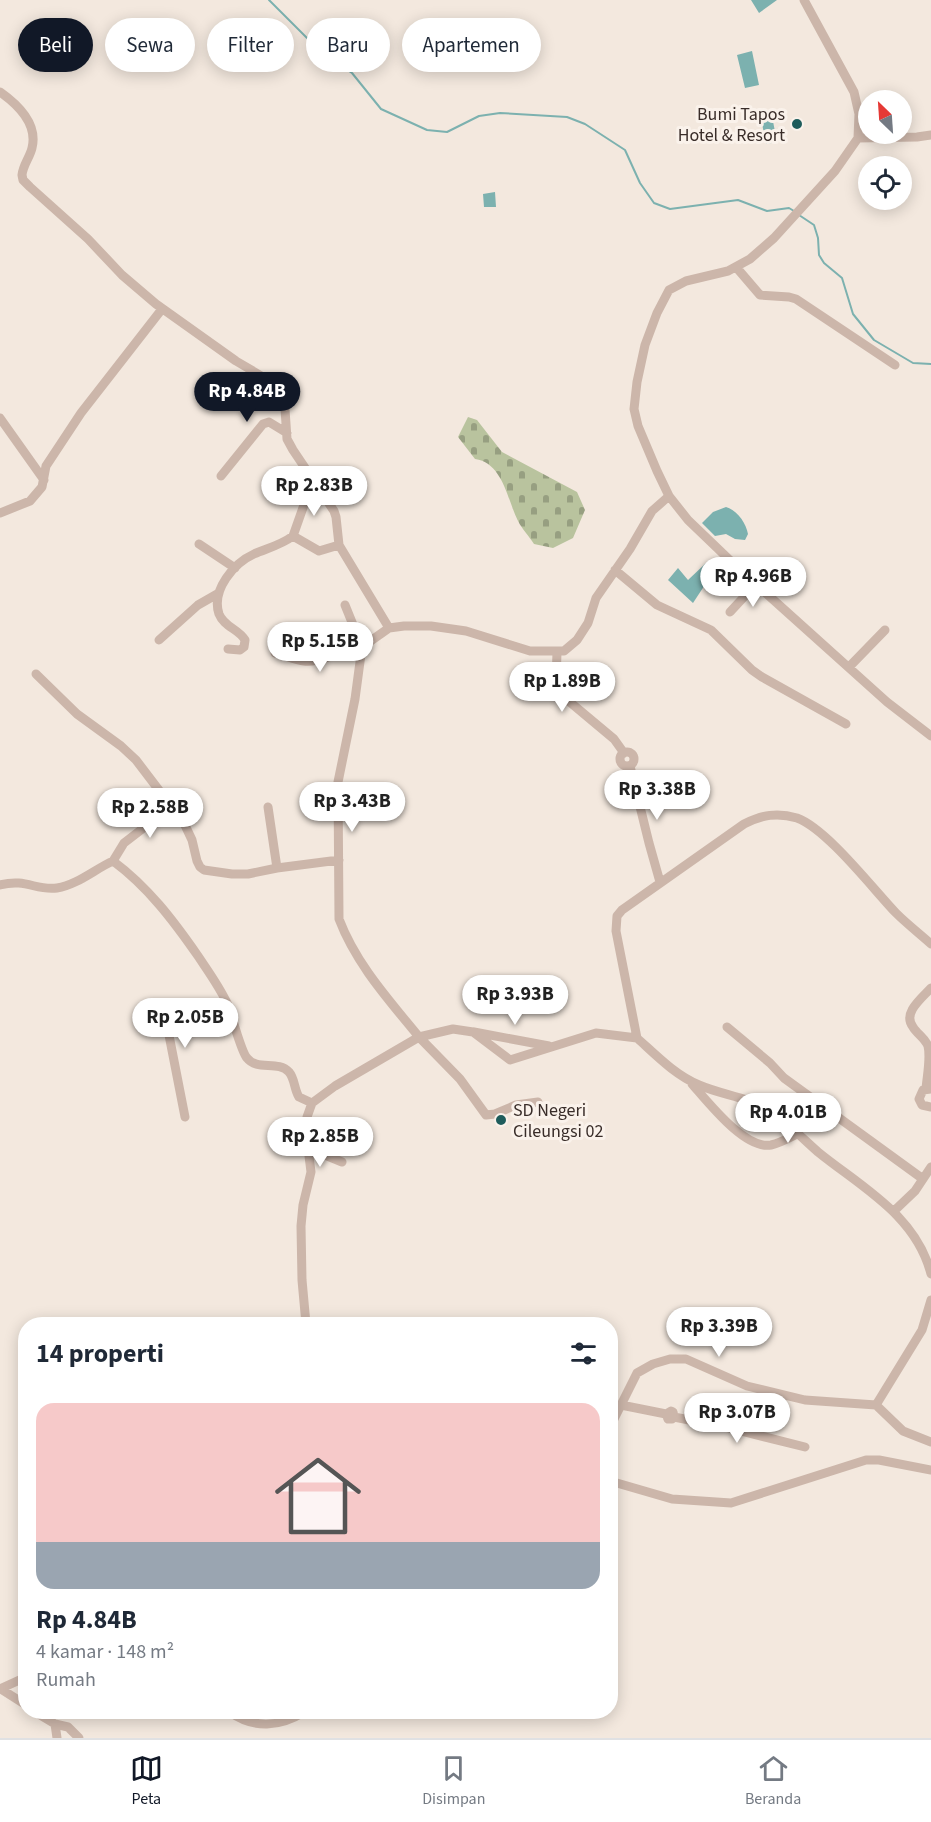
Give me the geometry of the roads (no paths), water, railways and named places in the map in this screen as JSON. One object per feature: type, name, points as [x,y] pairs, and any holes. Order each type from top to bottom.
[{"type":"street","points":[[804,0],[854,92],[858,110]]},
{"type":"street","points":[[0,92],[12,100],[23,112],[33,135],[33,146],[23,170],[23,180],[88,239],[122,275],[162,309],[236,361],[264,377],[274,388],[285,409],[287,440],[334,511],[339,546],[389,628]]},
{"type":"street","points":[[912,137],[931,135]]},
{"type":"street","points":[[858,138],[835,171],[767,245],[750,259],[710,277],[686,281],[669,290],[645,345],[634,409],[638,426],[669,496],[688,520],[887,702],[931,736]]},
{"type":"street","points":[[736,267],[760,296],[796,299],[895,365]]},
{"type":"street","points":[[0,513],[30,501],[42,487],[46,466],[81,413],[162,309]]},
{"type":"street","points":[[0,418],[44,480]]},
{"type":"street","points":[[221,476],[263,424],[269,422],[275,424],[287,433]]},
{"type":"street","points":[[228,649],[240,650],[244,647],[245,640],[240,633],[230,628],[218,612],[219,593],[223,582],[248,557],[293,537],[305,502],[317,486]]},
{"type":"street","points":[[275,653],[310,661],[361,645],[389,628],[413,626],[451,629],[480,635],[530,651],[564,651],[578,640],[588,623],[596,598],[630,549],[652,511],[669,496]]},
{"type":"street","points":[[293,537],[319,551],[339,546]]},
{"type":"street","points":[[199,544],[235,568]]},
{"type":"street","points":[[615,570],[657,605],[711,630],[762,677],[846,723]]},
{"type":"street","points":[[730,612],[756,584]]},
{"type":"street","points":[[159,640],[198,605],[219,593]]},
{"type":"street","points":[[345,605],[361,645],[353,708],[338,782],[339,919],[344,933],[366,970],[419,1037],[460,1078],[486,1115],[495,1114],[516,1105],[538,1102]]},
{"type":"street","points":[[849,668],[885,630]]},
{"type":"street","points":[[557,651],[556,684],[559,693],[615,739],[624,753],[630,753],[634,758],[630,766],[660,882]]},
{"type":"street","points":[[36,674],[77,714],[131,754],[172,806],[188,831],[197,861],[204,870],[248,874],[339,860]]},
{"type":"street","points":[[0,885],[18,882],[45,888],[59,888],[113,861],[124,843],[172,806]]},
{"type":"street","points":[[268,807],[277,868]]},
{"type":"street","points":[[637,1038],[615,924],[617,915],[744,824],[763,815],[783,815],[800,819],[825,837],[897,915],[931,944]]},
{"type":"street","points":[[113,861],[136,879],[166,912],[212,977],[228,1006],[246,1058],[255,1064],[279,1066],[285,1069],[293,1080],[299,1097],[312,1103]]},
{"type":"street","points":[[931,988],[911,1012],[909,1019],[911,1026],[929,1048],[929,1089],[921,1093],[919,1099],[922,1105],[931,1107]]},
{"type":"street","points":[[185,1117],[168,1030],[172,1025],[228,1006]]},
{"type":"street","points":[[727,1027],[770,1063],[784,1078],[923,1179]]},
{"type":"street","points":[[306,1317],[301,1235],[303,1204],[311,1172],[307,1117],[312,1103],[335,1086],[419,1037],[453,1029],[552,1046]]},
{"type":"street","points":[[473,1032],[510,1060],[596,1033],[637,1038],[686,1078],[734,1129],[757,1144],[769,1146],[797,1134]]},
{"type":"street","points":[[686,1078],[769,1110],[894,1211],[920,1244],[931,1274]]},
{"type":"street","points":[[308,1148],[342,1162]]},
{"type":"street","points":[[894,1211],[915,1191],[931,1167]]},
{"type":"street","points":[[876,1406],[922,1330],[931,1300]]},
{"type":"street","points":[[618,1411],[637,1373],[653,1364],[670,1359],[686,1359],[747,1386],[805,1400],[876,1406],[896,1426],[931,1442]]},
{"type":"street","points":[[621,1405],[726,1427],[805,1447]]},
{"type":"street","points":[[618,1482],[672,1499],[731,1503],[866,1461],[879,1460],[931,1470]]},
{"type":"street","points":[[1,1689],[18,1681]]},
{"type":"street","points":[[1,1689],[18,1700]]},
{"type":"street","points":[[47,1719],[68,1727],[78,1738]]},
{"type":"street","points":[[243,1719],[252,1724],[263,1725],[288,1719]]},
{"type":"street","points":[[55,1724],[57,1738]]},
{"type":"water","points":[[751,0],[777,0],[759,13]]},
{"type":"water","points":[[752,51],[759,85],[745,88],[737,55]]},
{"type":"water","points":[[771,111],[777,142],[766,144],[760,113]]},
{"type":"water","points":[[495,192],[496,207],[484,207],[483,194]]},
{"type":"water","points":[[726,507],[734,511],[743,521],[748,534],[745,540],[735,539],[726,534],[715,536],[702,523],[713,512]]},
{"type":"water","points":[[706,563],[714,571],[693,603],[668,580],[678,568],[688,580]]},
{"type":"waterway","points":[[269,0],[324,55],[352,73],[381,109],[427,130],[447,132],[479,116],[500,113],[567,117],[585,124],[625,150],[640,183],[654,203],[670,209],[738,200],[767,211],[789,208],[794,211]]},
{"type":"waterway","points":[[799,215],[814,225],[818,238],[819,255],[824,263],[842,278],[853,314],[874,340],[913,363],[931,364]]},
{"type":"place","name":"Bumi Tapos Hotel & Resort","points":[[797,124]]},
{"type":"place","name":"SD Negeri Cileungsi 02","points":[[501,1120]]}]
